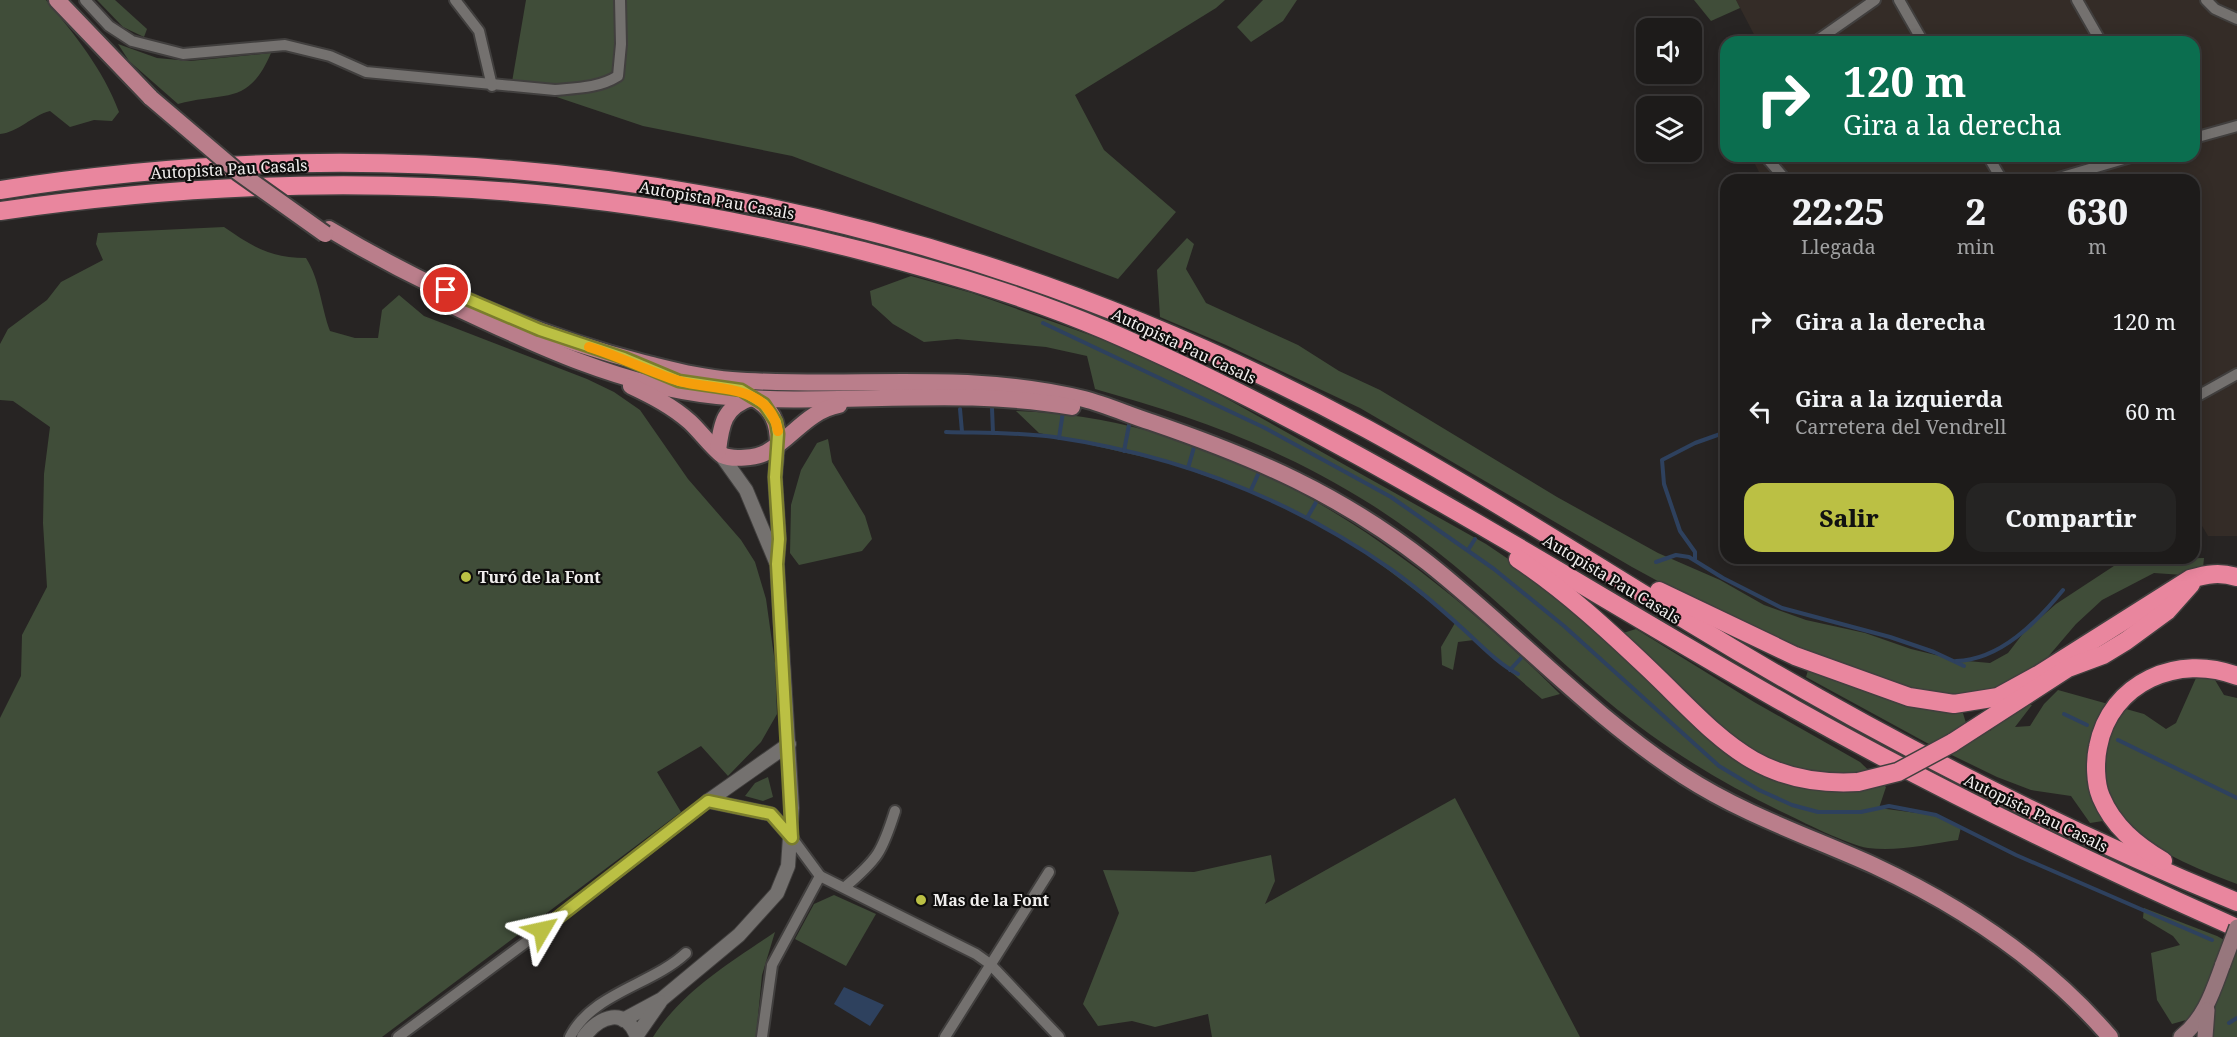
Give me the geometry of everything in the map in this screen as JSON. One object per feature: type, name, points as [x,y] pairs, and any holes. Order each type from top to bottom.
[{"type":"highway","name":"Autopista Pau Casals","points":[[0,190],[81,178],[199,166],[321,162],[409,163],[527,170],[673,188],[818,217],[984,263],[1090,301],[1176,336],[1369,430],[1586,557],[1688,622],[1902,743],[2019,803],[2190,883],[2237,902]]},
{"type":"highway","name":"Autopista Pau Casals","points":[[0,211],[145,193],[234,186],[422,185],[502,190],[647,206],[792,234],[906,262],[991,289],[1100,328],[1293,420],[1468,517],[1871,751],[2047,841],[2237,928]]},
{"type":"highway","points":[[1468,517],[1493,542],[1552,584],[1606,629],[1704,724],[1742,755],[1789,777],[1815,782],[1858,782],[1898,772],[1952,743],[2068,668],[2103,655],[2126,641],[2168,611],[2189,585],[2208,579],[2237,583]]},
{"type":"highway","points":[[1586,557],[1795,656],[1909,697],[1954,704],[1976,702],[2008,691],[2190,579],[2207,574],[2237,577]]},
{"type":"highway","points":[[2190,883],[2176,869],[2135,843],[2116,824],[2100,795],[2096,766],[2100,738],[2114,708],[2126,694],[2154,676],[2167,671],[2195,667],[2217,669],[2237,676]]},
{"type":"main road","points":[[57,0],[154,97],[327,231],[462,316],[516,341],[623,382],[663,401],[689,421],[719,453],[758,456],[778,444],[806,419],[827,407],[867,400]]},
{"type":"main road","points":[[66,0],[154,97]]},
{"type":"main road","points":[[327,231],[428,283],[540,330],[624,358],[679,381],[741,390],[768,408],[776,422],[778,444]]},
{"type":"main road","points":[[424,292],[500,328],[603,369],[686,391],[751,398],[1023,402],[1061,405],[1155,423]]},
{"type":"main road","points":[[624,358],[729,380],[970,383],[1043,391],[1088,400],[1250,457],[1324,493],[1369,521],[1431,566],[1590,706],[1656,758],[1718,796],[1751,813],[1872,865],[1966,913],[2011,946],[2106,1032],[2117,1037]]},
{"type":"main road","points":[[719,453],[720,431],[727,414],[737,402],[762,392],[861,389],[883,382]]},
{"type":"main road","points":[[2181,1037],[2195,1026],[2209,1001],[2237,928]]},
{"type":"main road","points":[[2205,1037],[2209,1001]]},
{"type":"street","points":[[85,0],[109,26],[132,41],[183,54],[285,45],[320,53],[366,72],[492,86],[555,90],[586,88],[608,82],[618,76],[621,44],[620,0]]},
{"type":"street","points":[[455,0],[479,31],[492,86]]},
{"type":"street","points":[[1824,36],[1875,0]]},
{"type":"street","points":[[1899,0],[1920,36]]},
{"type":"street","points":[[2077,0],[2098,36]]},
{"type":"street","points":[[2206,0],[2215,9],[2237,19]]},
{"type":"street","points":[[2200,136],[2237,126]]},
{"type":"street","points":[[1770,162],[1780,174]]},
{"type":"street","points":[[2083,174],[2117,162]]},
{"type":"street","points":[[2200,393],[2237,374]]},
{"type":"street","points":[[584,1037],[598,1020],[606,1018],[623,1020],[662,999],[759,916],[777,893],[788,866],[792,838],[789,744],[777,564],[779,539],[775,477],[778,444]]},
{"type":"street","points":[[719,453],[746,490],[777,564]]},
{"type":"street","points":[[398,1037],[560,917],[708,801],[789,744]]},
{"type":"street","points":[[708,801],[771,814],[820,876],[976,954],[990,964],[1059,1037]]},
{"type":"street","points":[[845,887],[872,864],[882,851],[895,811]]},
{"type":"street","points":[[945,1037],[971,1000],[990,964],[1049,872]]},
{"type":"street","points":[[762,1037],[772,965],[820,876]]},
{"type":"street","points":[[570,1037],[583,1017],[658,975],[686,953]]},
{"type":"street","points":[[623,1020],[637,1036],[662,999]]},
{"type":"shaded area","points":[[1736,0],[2237,0],[2237,536],[2208,536],[2200,522],[2200,174],[1760,174],[1754,162],[2200,162],[2200,36],[1755,36]]},
{"type":"green space","points":[[0,0],[46,0],[78,39],[105,81],[119,112],[112,121],[94,120],[70,127],[50,111],[7,133],[0,134]]},
{"type":"green space","points":[[97,0],[115,0],[147,29],[144,37],[123,27]]},
{"type":"green space","points":[[526,0],[1225,0],[1216,8],[1075,95],[1104,150],[1176,212],[1118,279],[792,156],[643,126],[512,82]]},
{"type":"green space","points":[[1263,0],[1297,0],[1283,21],[1251,42],[1237,27]]},
{"type":"green space","points":[[1694,0],[1736,0],[1740,8],[1711,21]]},
{"type":"green space","points":[[118,44],[157,58],[190,61],[271,53],[253,82],[244,89],[234,94],[178,104],[129,61]]},
{"type":"green space","points":[[224,227],[263,250],[282,256],[306,258],[317,284],[330,331],[355,338],[378,338],[382,310],[399,295],[424,316],[587,379],[614,392],[640,410],[688,479],[741,540],[755,562],[766,599],[775,663],[777,714],[761,742],[728,776],[701,746],[657,772],[681,812],[382,1037],[0,1037],[0,718],[21,676],[22,635],[47,587],[43,523],[44,474],[50,427],[13,401],[0,400],[0,344],[8,329],[47,300],[61,282],[103,260],[96,244],[98,233]]},
{"type":"green space","points":[[1187,238],[1194,244],[1186,269],[1206,303],[1298,345],[1339,371],[1380,390],[1557,497],[1658,553],[1720,580],[1764,605],[1806,620],[1865,633],[1911,649],[1956,660],[1990,663],[2008,653],[2025,631],[2056,604],[2117,564],[2200,564],[2200,558],[2204,558],[2203,568],[2183,575],[2154,573],[2102,600],[2076,624],[2041,665],[1962,710],[1966,723],[1990,731],[2022,704],[2032,705],[2015,727],[2030,726],[2044,704],[2058,690],[2144,714],[2166,729],[2176,723],[2196,678],[2212,675],[2224,695],[2237,698],[2237,884],[2161,850],[2122,818],[2090,823],[2071,796],[2031,790],[1997,777],[1927,743],[1806,677],[1813,654],[1687,597],[1360,408],[1226,345],[1160,317],[1157,270]]},
{"type":"green space","points":[[911,276],[972,293],[1124,347],[1222,396],[1486,544],[1520,567],[1607,638],[1636,629],[1754,702],[1860,762],[1886,787],[1879,808],[1932,815],[1961,827],[1958,840],[1902,848],[1879,849],[1859,846],[1824,832],[1734,787],[1690,762],[1627,717],[1464,574],[1404,527],[1339,485],[1272,451],[1203,423],[1095,389],[1087,356],[1046,347],[957,339],[924,342],[893,324],[872,305],[870,291]]},
{"type":"green space","points":[[1016,411],[1095,419],[1171,437],[1243,465],[1313,500],[1380,542],[1443,589],[1503,640],[1560,694],[1542,699],[1474,640],[1458,642],[1453,670],[1442,665],[1441,647],[1455,623],[1450,617],[1354,544],[1298,514],[1245,490],[1170,463],[1039,433]]},
{"type":"green space","points":[[828,439],[832,462],[865,516],[872,539],[862,551],[799,565],[790,553],[791,505],[801,470],[817,443]]},
{"type":"green space","points":[[768,777],[773,797],[763,801],[745,796],[755,783]]},
{"type":"green space","points":[[1455,798],[1580,1037],[1212,1037],[1208,1014],[1155,1027],[1132,1021],[1098,1026],[1083,1004],[1119,913],[1103,870],[1194,872],[1271,855],[1275,881],[1265,904]]},
{"type":"green space","points":[[834,895],[876,914],[846,966],[795,939],[814,904]]},
{"type":"green space","points":[[2144,908],[2217,936],[2237,947],[2237,1037],[2213,1037],[2186,1020],[2172,1024],[2157,1000],[2151,953],[2180,945],[2173,936],[2143,918]]},
{"type":"green space","points":[[775,932],[762,975],[756,1037],[653,1037],[678,1005],[708,978]]},
{"type":"water","points":[[844,987],[884,1005],[870,1026],[834,1004]]},
{"type":"waterway","points":[[1043,323],[1265,428],[1391,497],[1494,569],[1564,626],[1719,766],[1759,790],[1792,805],[1818,812],[1861,812],[1889,806],[1936,815],[2016,855],[2212,940]]},
{"type":"waterway","points":[[992,408],[993,433]]},
{"type":"waterway","points":[[960,409],[962,432]]},
{"type":"waterway","points":[[1059,438],[1063,412]]},
{"type":"waterway","points":[[1124,451],[1129,425]]},
{"type":"waterway","points":[[946,432],[1027,434],[1100,445],[1188,468],[1273,501],[1354,545],[1392,570],[1437,606],[1496,659],[1518,674]]},
{"type":"waterway","points":[[1695,560],[1695,552],[1680,531],[1664,484],[1662,460],[1695,443],[1720,434]]},
{"type":"waterway","points":[[1188,468],[1195,444]]},
{"type":"waterway","points":[[1251,490],[1260,470]]},
{"type":"waterway","points":[[1307,518],[1318,499]]},
{"type":"waterway","points":[[1468,550],[1475,539]]},
{"type":"waterway","points":[[1656,562],[1676,555],[1689,557],[1723,578],[1782,608],[1890,637],[1934,652],[1964,666]]},
{"type":"waterway","points":[[1956,661],[1972,659],[2002,647],[2042,614],[2063,590]]},
{"type":"waterway","points":[[1510,670],[1522,657]]},
{"type":"waterway","points":[[2064,714],[2087,725]]},
{"type":"waterway","points":[[2118,740],[2237,798]]},
{"type":"waterway","points":[[2229,1023],[2237,1018]]},
{"type":"slow traffic","points":[[589,347],[624,358],[679,381],[741,390],[768,408],[778,431]]},
{"type":"place","name":"Turó de la Font","points":[[466,577]]},
{"type":"place","name":"Mas de la Font","points":[[921,900]]},
{"type":"route","points":[[446,290],[540,330],[624,358],[679,381],[741,390],[768,408],[776,422],[778,434],[775,477],[779,539],[777,564],[790,765],[792,838],[771,814],[708,801],[542,930]]}]
